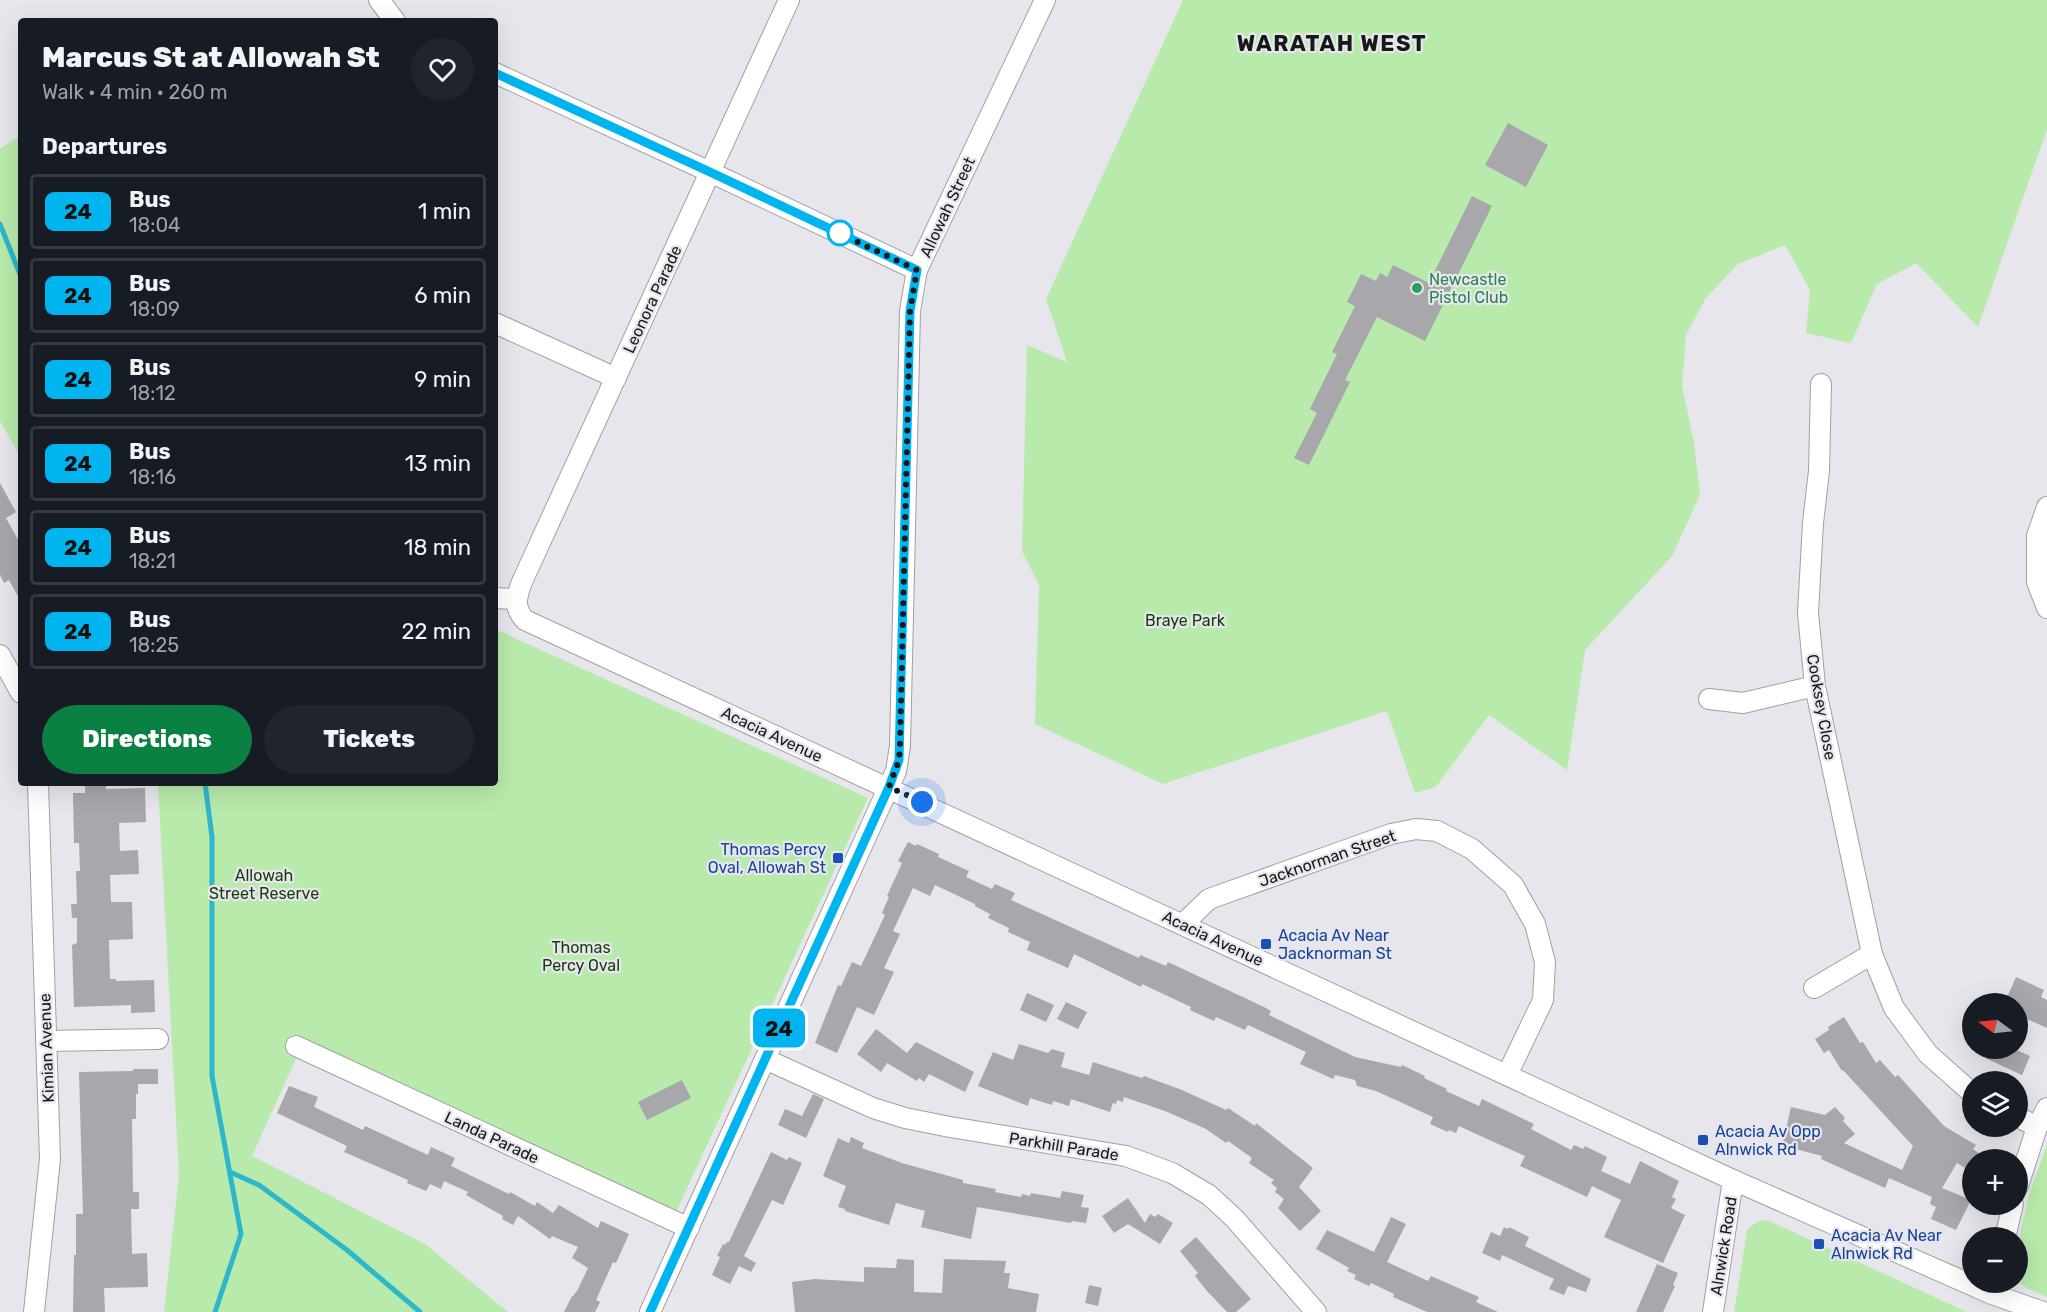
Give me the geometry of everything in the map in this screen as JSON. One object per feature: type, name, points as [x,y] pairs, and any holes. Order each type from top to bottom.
[{"type":"street","points":[[379,0],[392,18]]},
{"type":"street","name":"Leonora Parade","points":[[516,599],[789,0]]},
{"type":"street","name":"Allowah Street","points":[[650,1312],[889,787],[899,760],[910,311],[917,270],[1045,0]]},
{"type":"street","points":[[498,74],[917,270]]},
{"type":"street","points":[[498,324],[616,378]]},
{"type":"street","name":"Cooksey Close","points":[[1821,384],[1819,471],[1813,523],[1809,613],[1815,686],[1872,954],[1894,1008],[1928,1054],[1962,1084]]},
{"type":"street","points":[[2047,507],[2037,536],[2037,582],[2047,608]]},
{"type":"street","points":[[498,597],[516,599]]},
{"type":"street","name":"Acacia Avenue","points":[[516,599],[520,614],[532,624],[889,787],[1733,1180],[1962,1275]]},
{"type":"street","points":[[0,655],[18,688]]},
{"type":"street","points":[[1708,699],[1743,703],[1815,686]]},
{"type":"street","name":"Kimian Avenue","points":[[34,1312],[50,1159],[38,786]]},
{"type":"street","name":"Jacknorman Street","points":[[1183,924],[1209,899],[1391,834],[1416,829],[1437,831],[1472,849],[1513,885],[1535,924],[1545,962],[1543,1000],[1507,1075]]},
{"type":"street","points":[[1814,988],[1872,954]]},
{"type":"street","points":[[46,1041],[158,1039]]},
{"type":"street","name":"Landa Parade","points":[[296,1046],[689,1228]]},
{"type":"street","name":"Parkhill Parade","points":[[765,1059],[873,1108],[905,1118],[1126,1156],[1172,1173],[1209,1195],[1234,1218],[1316,1312]]},
{"type":"street","points":[[2028,1155],[2037,1127],[2047,1108]]},
{"type":"street","points":[[2028,1122],[2037,1127]]},
{"type":"street","name":"Alnwick Road","points":[[1713,1312],[1733,1180]]},
{"type":"street","name":"Acacia Avenue","points":[[2003,1293],[2043,1312]]},
{"type":"green space","name":"Braye Park","points":[[1183,0],[2047,0],[2047,129],[1978,327],[1916,263],[1877,284],[1851,343],[1806,333],[1810,290],[1785,245],[1738,264],[1706,298],[1686,335],[1682,386],[1694,442],[1700,495],[1672,556],[1585,650],[1567,770],[1489,715],[1436,787],[1415,793],[1387,711],[1163,784],[1035,724],[1039,585],[1022,551],[1027,345],[1067,362],[1046,299]]},
{"type":"green space","points":[[18,137],[18,453],[0,421],[0,149]]},
{"type":"green space","name":"Thomas Percy Oval","points":[[498,630],[868,798],[676,1212],[304,1041],[252,1156],[425,1244],[508,1312],[164,1312],[179,1175],[158,786],[498,786]]},
{"type":"green space","points":[[2047,1144],[2047,1297],[2028,1289],[2028,1227],[2022,1227],[2024,1215],[2028,1215],[2030,1192]]},
{"type":"green space","points":[[1767,1220],[1967,1312],[1734,1312],[1747,1231],[1756,1223]]},
{"type":"building","points":[[1508,123],[1548,145],[1526,187],[1485,165]]},
{"type":"building","points":[[1472,196],[1492,206],[1425,341],[1377,317],[1345,380],[1350,382],[1309,465],[1294,458],[1317,413],[1310,409],[1337,354],[1332,352],[1355,306],[1347,302],[1361,274],[1376,281],[1380,273],[1387,277],[1393,265],[1429,283]]},
{"type":"building","points":[[0,483],[16,512],[6,518],[18,540],[18,596],[9,580],[4,583],[0,575]]},
{"type":"building","points":[[85,786],[106,786],[106,789],[145,788],[146,822],[119,823],[120,851],[138,850],[139,874],[110,875],[111,902],[132,902],[133,939],[109,940],[110,979],[116,979],[116,981],[154,980],[155,1012],[131,1013],[131,1005],[74,1007],[72,945],[77,943],[77,918],[72,918],[71,904],[77,904],[76,871],[80,871],[79,843],[74,843],[73,793],[85,793]]},
{"type":"building","points":[[908,842],[939,854],[938,857],[969,871],[966,877],[992,889],[995,884],[1015,893],[1011,900],[1139,958],[1140,955],[1166,966],[1168,962],[1264,1007],[1271,1011],[1269,1015],[1355,1057],[1401,1067],[1402,1065],[1447,1089],[1446,1091],[1479,1106],[1482,1099],[1534,1124],[1531,1129],[1571,1150],[1574,1145],[1583,1149],[1585,1146],[1607,1157],[1601,1171],[1630,1184],[1640,1161],[1679,1181],[1672,1197],[1676,1199],[1671,1208],[1685,1215],[1663,1263],[1604,1237],[1621,1200],[1592,1186],[1587,1197],[1520,1166],[1525,1156],[1459,1126],[1456,1133],[1449,1130],[1448,1132],[1430,1124],[1433,1117],[1376,1091],[1357,1086],[1355,1080],[1335,1075],[1333,1079],[1300,1064],[1306,1052],[1248,1025],[1245,1030],[1216,1017],[1214,1021],[1190,1010],[1191,1007],[1142,984],[1141,987],[1074,954],[1068,968],[1027,950],[1030,942],[1008,932],[1009,928],[988,918],[990,914],[975,904],[935,885],[930,896],[913,888],[893,931],[900,934],[884,968],[894,972],[874,1015],[857,1007],[837,1053],[815,1043],[838,985],[841,986],[852,962],[861,966],[885,915],[882,913],[889,897],[887,896],[902,863],[898,861]]},
{"type":"building","points":[[2016,977],[2044,990],[2041,997],[2047,1000],[2047,1028],[2028,1019],[2028,993],[2009,993]]},
{"type":"building","points":[[1027,993],[1054,1005],[1046,1022],[1020,1010]]},
{"type":"building","points":[[1066,1002],[1087,1012],[1078,1029],[1057,1019]]},
{"type":"building","points":[[1844,1017],[1876,1063],[1880,1060],[1895,1077],[1898,1075],[1944,1126],[1976,1145],[1973,1149],[1962,1149],[1962,1166],[1957,1163],[1942,1188],[1962,1196],[1964,1215],[1956,1230],[1931,1219],[1936,1207],[1930,1204],[1932,1197],[1889,1178],[1885,1188],[1821,1159],[1822,1156],[1788,1147],[1789,1144],[1783,1142],[1791,1107],[1825,1115],[1835,1107],[1845,1118],[1843,1121],[1855,1134],[1844,1143],[1902,1170],[1913,1146],[1842,1071],[1829,1050],[1824,1053],[1815,1039],[1829,1030],[1828,1027]]},
{"type":"building","points":[[876,1029],[907,1053],[916,1042],[974,1072],[965,1092],[929,1074],[924,1082],[919,1078],[917,1081],[887,1063],[881,1072],[857,1054]]},
{"type":"building","points":[[1019,1044],[1048,1053],[1052,1049],[1065,1053],[1061,1067],[1089,1075],[1093,1062],[1142,1078],[1144,1076],[1226,1110],[1228,1108],[1255,1126],[1256,1123],[1313,1168],[1299,1187],[1321,1211],[1300,1231],[1278,1208],[1284,1199],[1275,1192],[1277,1188],[1271,1183],[1274,1180],[1249,1163],[1252,1158],[1206,1129],[1165,1111],[1124,1097],[1123,1102],[1117,1100],[1116,1104],[1113,1103],[1110,1112],[1071,1099],[1069,1106],[1053,1101],[1052,1105],[1030,1098],[1028,1106],[978,1086],[993,1052],[1013,1060]]},
{"type":"building","points":[[2028,1055],[2030,1056],[2024,1071],[2013,1071],[1987,1059],[2028,1059]]},
{"type":"building","points":[[133,1069],[158,1069],[158,1084],[138,1084],[136,1119],[132,1119],[133,1192],[139,1192],[139,1209],[131,1209],[132,1254],[147,1253],[148,1287],[104,1288],[105,1312],[73,1312],[76,1214],[83,1214],[79,1072],[133,1071]]},
{"type":"building","points":[[682,1080],[691,1098],[647,1120],[638,1102]]},
{"type":"building","points":[[289,1086],[318,1097],[314,1107],[363,1130],[365,1126],[428,1155],[431,1147],[455,1158],[451,1166],[509,1194],[510,1192],[535,1206],[537,1202],[553,1213],[559,1205],[598,1228],[601,1221],[629,1234],[596,1300],[600,1302],[595,1312],[564,1312],[588,1268],[572,1258],[578,1247],[552,1236],[550,1239],[518,1216],[513,1225],[502,1219],[503,1216],[466,1195],[468,1192],[444,1181],[441,1189],[430,1184],[426,1191],[407,1183],[408,1180],[344,1152],[347,1146],[277,1113]]},
{"type":"building","points":[[813,1094],[824,1099],[806,1138],[778,1125],[785,1109],[802,1116]]},
{"type":"building","points":[[851,1137],[864,1143],[862,1148],[902,1163],[963,1180],[963,1183],[996,1189],[995,1192],[1021,1197],[1022,1194],[1030,1196],[1031,1193],[1060,1198],[1062,1191],[1084,1195],[1081,1207],[1089,1208],[1086,1223],[1072,1221],[1071,1223],[977,1207],[971,1239],[921,1227],[925,1211],[896,1203],[889,1225],[845,1211],[838,1207],[846,1186],[823,1176],[838,1138],[849,1143]]},
{"type":"building","points":[[771,1152],[787,1160],[789,1157],[802,1163],[783,1205],[772,1200],[744,1256],[756,1263],[751,1272],[739,1266],[730,1284],[712,1275],[720,1257],[717,1256],[723,1244],[729,1242]]},
{"type":"building","points":[[1128,1198],[1145,1223],[1150,1214],[1155,1217],[1158,1214],[1173,1223],[1160,1244],[1128,1224],[1114,1233],[1102,1216]]},
{"type":"building","points":[[1391,1217],[1406,1224],[1387,1262],[1428,1281],[1431,1276],[1479,1297],[1476,1302],[1498,1312],[1427,1312],[1393,1297],[1394,1294],[1371,1283],[1369,1286],[1354,1279],[1356,1275],[1347,1271],[1349,1268],[1316,1249],[1327,1230],[1374,1252]]},
{"type":"building","points":[[1504,1227],[1508,1229],[1509,1227],[1529,1237],[1525,1246],[1591,1279],[1586,1292],[1568,1286],[1564,1295],[1549,1289],[1554,1279],[1502,1255],[1500,1261],[1482,1253],[1491,1232],[1500,1236]]},
{"type":"building","points":[[1196,1237],[1251,1299],[1236,1312],[1227,1312],[1207,1291],[1195,1276],[1198,1273],[1180,1251]]},
{"type":"building","points":[[897,1259],[914,1260],[914,1292],[942,1293],[944,1259],[1006,1261],[1004,1273],[1010,1273],[1008,1288],[1039,1294],[1036,1312],[795,1312],[792,1282],[815,1279],[864,1282],[864,1267],[896,1268]]},
{"type":"building","points":[[1657,1264],[1678,1273],[1673,1285],[1675,1286],[1663,1312],[1636,1312]]},
{"type":"building","points":[[1089,1285],[1102,1288],[1098,1306],[1085,1303]]},
{"type":"waterway","points":[[0,224],[18,269]]},
{"type":"waterway","points":[[205,786],[212,837],[212,1076],[241,1234],[215,1312]]},
{"type":"waterway","points":[[230,1172],[259,1185],[347,1250],[420,1312]]},
{"type":"bus line","name":"24","points":[[498,74],[917,270],[910,311],[899,760],[889,787],[650,1312]]},
{"type":"place","name":"Newcastle Pistol Club","points":[[1417,288]]},
{"type":"place","name":"Thomas Percy Oval, Allowah St","points":[[838,858]]},
{"type":"place","name":"Acacia Av Near Jacknorman St","points":[[1266,944]]},
{"type":"place","name":"Acacia Av Opp Alnwick Rd","points":[[1703,1140]]},
{"type":"place","name":"Acacia Av Near Alnwick Rd","points":[[1819,1244]]},
{"type":"district","name":"WARATAH WEST","points":[[1332,43]]},
{"type":"route","points":[[840,233],[834,231],[917,270],[910,311],[900,746],[899,760],[889,787],[922,802]]},
{"type":"park label","name":"Allowah Street Reserve","points":[[264,884]]}]
